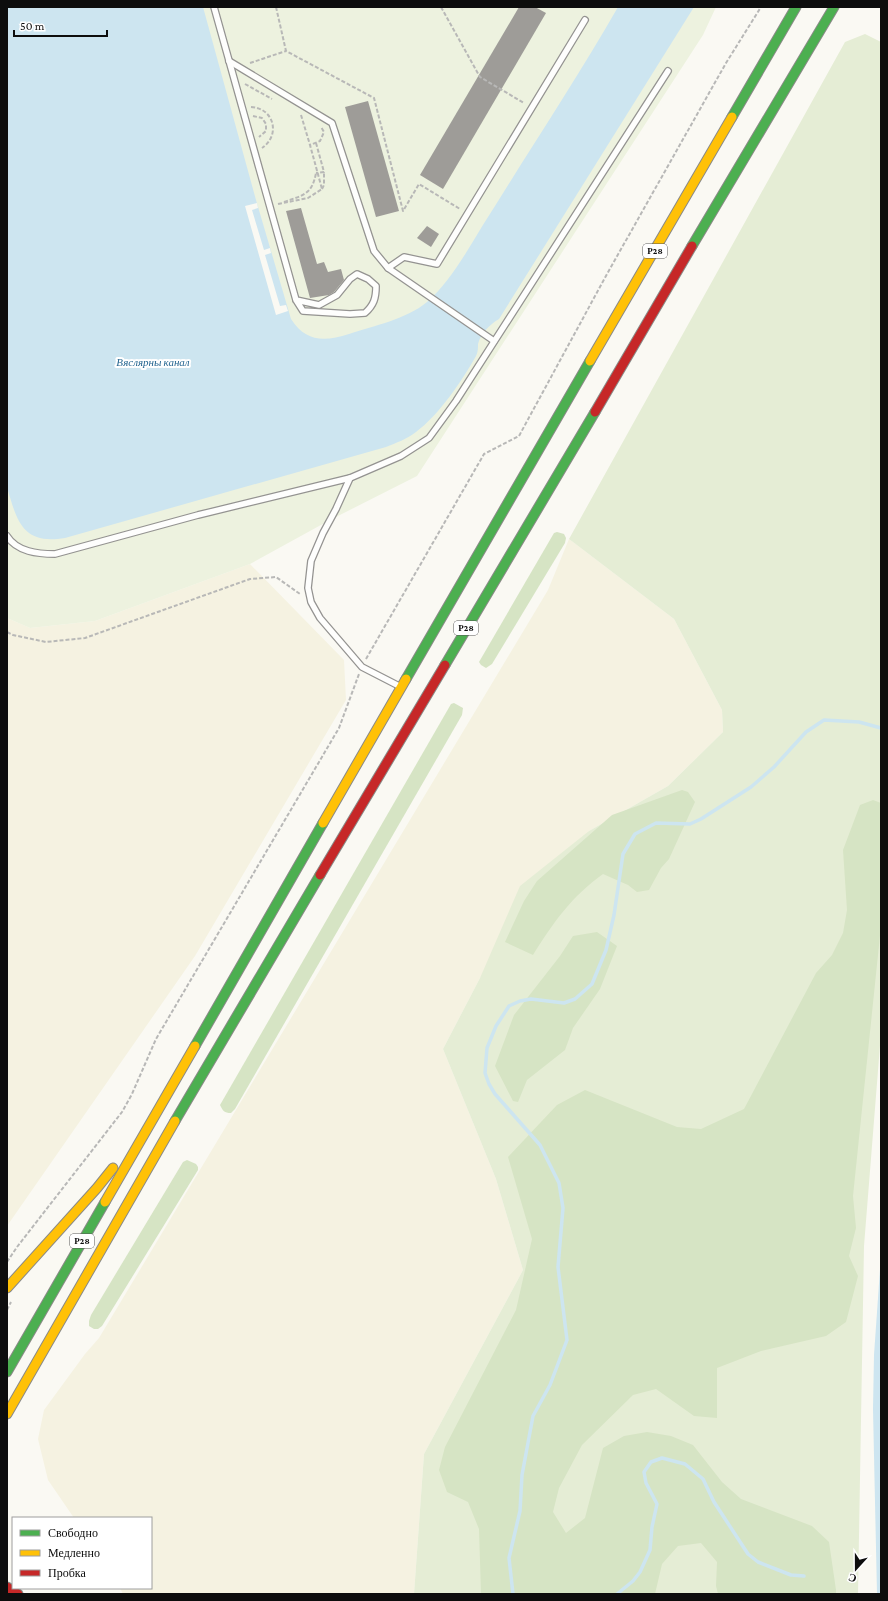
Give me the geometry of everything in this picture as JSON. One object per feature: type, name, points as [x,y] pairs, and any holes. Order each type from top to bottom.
[{"type":"main road","name":"Р28","points":[[7,1372],[157,1109],[796,7]]},
{"type":"main road","name":"Р28","points":[[7,1414],[138,1184],[834,7]]},
{"type":"main road","points":[[7,1288],[97,1188],[157,1109]]},
{"type":"main road","points":[[7,1588],[18,1594]]},
{"type":"lane","points":[[214,7],[296,300],[303,311],[365,314],[370,309],[376,297],[376,286],[368,279],[357,274],[350,279],[337,295],[319,305],[296,300]]},
{"type":"lane","points":[[388,268],[404,257],[437,264],[585,20]]},
{"type":"lane","points":[[229,61],[332,123],[374,251],[388,268],[492,340]]},
{"type":"lane","points":[[7,536],[10,541],[23,549],[40,554],[55,554],[198,515],[350,478],[401,456],[429,438],[456,401],[492,340],[668,71]]},
{"type":"lane","points":[[350,478],[311,562],[308,588],[311,602],[320,618],[362,667],[401,687]]},
{"type":"path","points":[[276,7],[286,50]]},
{"type":"path","points":[[441,7],[480,77],[532,108]]},
{"type":"path","points":[[7,1262],[122,1112],[132,1094],[156,1039],[339,728],[362,667],[484,454],[519,436],[607,274],[726,63],[761,7]]},
{"type":"path","points":[[238,67],[286,50],[374,98],[404,211],[419,184],[467,214]]},
{"type":"path","points":[[244,89],[242,82],[275,100]]},
{"type":"path","points":[[254,123],[249,107],[261,109],[270,117],[272,123],[273,129],[270,140],[261,148],[256,131]]},
{"type":"path","points":[[307,118],[301,114],[316,173],[322,190]]},
{"type":"path","points":[[252,116],[262,118],[266,124],[266,131],[258,138]]},
{"type":"path","points":[[310,145],[320,141],[324,132],[319,124]]},
{"type":"path","points":[[277,204],[308,198],[322,190],[324,185],[324,172],[316,143]]},
{"type":"path","points":[[316,173],[324,172]]},
{"type":"path","points":[[277,204],[308,193],[314,184],[316,173]]},
{"type":"path","points":[[275,197],[277,204]]},
{"type":"path","points":[[7,632],[13,635],[46,642],[85,638],[250,579],[276,577],[311,602]]},
{"type":"shaded area","points":[[569,539],[674,619],[722,710],[723,732],[668,786],[589,831],[480,978],[443,1049],[496,1179],[523,1270],[424,1454],[414,1594],[123,1594],[120,1589],[152,1589],[152,1517],[73,1517],[48,1480],[38,1439],[44,1410],[85,1354],[99,1338],[548,590]]},
{"type":"shaded area","points":[[250,564],[344,660],[346,700],[195,956],[7,1226],[7,618],[30,628],[95,621]]},
{"type":"green space","points":[[7,7],[716,7],[703,35],[417,476],[330,520],[250,564],[95,621],[30,628],[7,618]]},
{"type":"green space","points":[[865,34],[881,42],[881,1033],[864,1246],[858,1594],[414,1594],[424,1454],[523,1270],[496,1179],[443,1049],[480,978],[520,886],[589,831],[668,786],[723,732],[722,710],[674,619],[569,539],[845,42]]},
{"type":"green space","points":[[557,532],[564,534],[566,538],[565,543],[492,664],[486,668],[479,662],[554,533]]},
{"type":"green space","points":[[454,703],[463,708],[462,715],[235,1109],[231,1113],[225,1112],[220,1105],[451,704]]},
{"type":"green space","points":[[682,790],[688,792],[695,802],[669,859],[661,868],[649,890],[637,892],[628,885],[603,874],[582,891],[564,911],[533,955],[505,942],[524,901],[537,881],[612,815]]},
{"type":"green space","points":[[873,800],[881,803],[881,926],[853,1196],[856,1228],[849,1256],[858,1276],[846,1322],[826,1336],[761,1351],[717,1368],[717,1418],[694,1416],[656,1389],[633,1395],[582,1445],[559,1488],[553,1512],[566,1533],[585,1518],[603,1448],[624,1436],[647,1432],[671,1436],[693,1445],[722,1482],[741,1499],[812,1526],[829,1542],[836,1594],[718,1594],[716,1586],[717,1562],[701,1543],[678,1546],[662,1564],[655,1594],[481,1594],[479,1529],[468,1502],[447,1492],[439,1470],[445,1447],[516,1310],[532,1239],[508,1157],[557,1105],[585,1090],[677,1127],[701,1129],[744,1109],[816,973],[832,955],[843,933],[847,910],[843,850],[860,805]]},
{"type":"green space","points":[[597,932],[617,946],[600,989],[573,1028],[565,1050],[527,1080],[518,1102],[513,1101],[495,1066],[514,1015],[560,956],[573,936]]},
{"type":"green space","points":[[187,1160],[196,1164],[198,1170],[102,1326],[98,1329],[94,1329],[89,1326],[91,1315],[183,1162]]},
{"type":"water","name":"Вяслярны канал","points":[[7,7],[203,7],[256,200],[291,319],[297,327],[309,336],[324,339],[340,337],[379,325],[410,313],[419,308],[437,293],[464,257],[618,7],[694,7],[499,319],[481,336],[477,354],[464,376],[449,397],[425,425],[409,437],[386,447],[65,538],[51,539],[40,538],[31,534],[24,528],[14,511],[7,487]]},
{"type":"water","points":[[881,1255],[881,1594],[877,1594],[873,1409],[874,1355]]},
{"type":"pier","points":[[257,203],[258,208],[252,210],[264,250],[270,248],[271,253],[265,255],[280,306],[286,305],[288,311],[276,315],[245,206]]},
{"type":"building","points":[[519,7],[535,7],[546,13],[443,189],[420,175]]},
{"type":"building","points":[[368,101],[399,211],[376,217],[345,107]]},
{"type":"building","points":[[301,208],[317,264],[324,262],[328,272],[341,269],[344,280],[334,292],[329,295],[310,298],[286,211]]},
{"type":"building","points":[[427,226],[439,234],[431,247],[417,238]]},
{"type":"waterway","points":[[513,1594],[509,1558],[520,1511],[522,1475],[533,1416],[550,1385],[567,1340],[558,1267],[563,1208],[559,1183],[540,1145],[495,1094],[489,1084],[485,1073],[487,1048],[496,1026],[509,1006],[520,1001],[531,999],[564,1003],[575,999],[592,984],[606,950],[614,915],[623,854],[635,834],[656,823],[690,824],[701,819],[751,787],[774,767],[806,732],[824,720],[859,722],[881,728]]},
{"type":"waterway","points":[[617,1594],[633,1581],[640,1572],[650,1550],[652,1527],[657,1504],[646,1483],[644,1472],[651,1462],[662,1458],[685,1464],[703,1479],[714,1502],[748,1554],[758,1562],[791,1575],[804,1576]]},
{"type":"traffic: fast","points":[[732,117],[796,7]]},
{"type":"traffic: fast","points":[[692,246],[834,7]]},
{"type":"traffic: fast","points":[[406,679],[590,361]]},
{"type":"traffic: fast","points":[[445,665],[595,412]]},
{"type":"traffic: fast","points":[[195,1046],[323,823]]},
{"type":"traffic: fast","points":[[175,1121],[320,875]]},
{"type":"traffic: fast","points":[[7,1372],[105,1202]]},
{"type":"traffic: slow","points":[[590,361],[732,117]]},
{"type":"traffic: slow","points":[[323,823],[406,679]]},
{"type":"traffic: slow","points":[[105,1202],[195,1046]]},
{"type":"traffic: slow","points":[[7,1414],[175,1121]]},
{"type":"traffic: slow","points":[[7,1288],[97,1188],[113,1168]]},
{"type":"traffic: jam","points":[[595,412],[692,246]]},
{"type":"traffic: jam","points":[[320,875],[445,665]]},
{"type":"traffic: jam","points":[[7,1587],[18,1594]]}]
